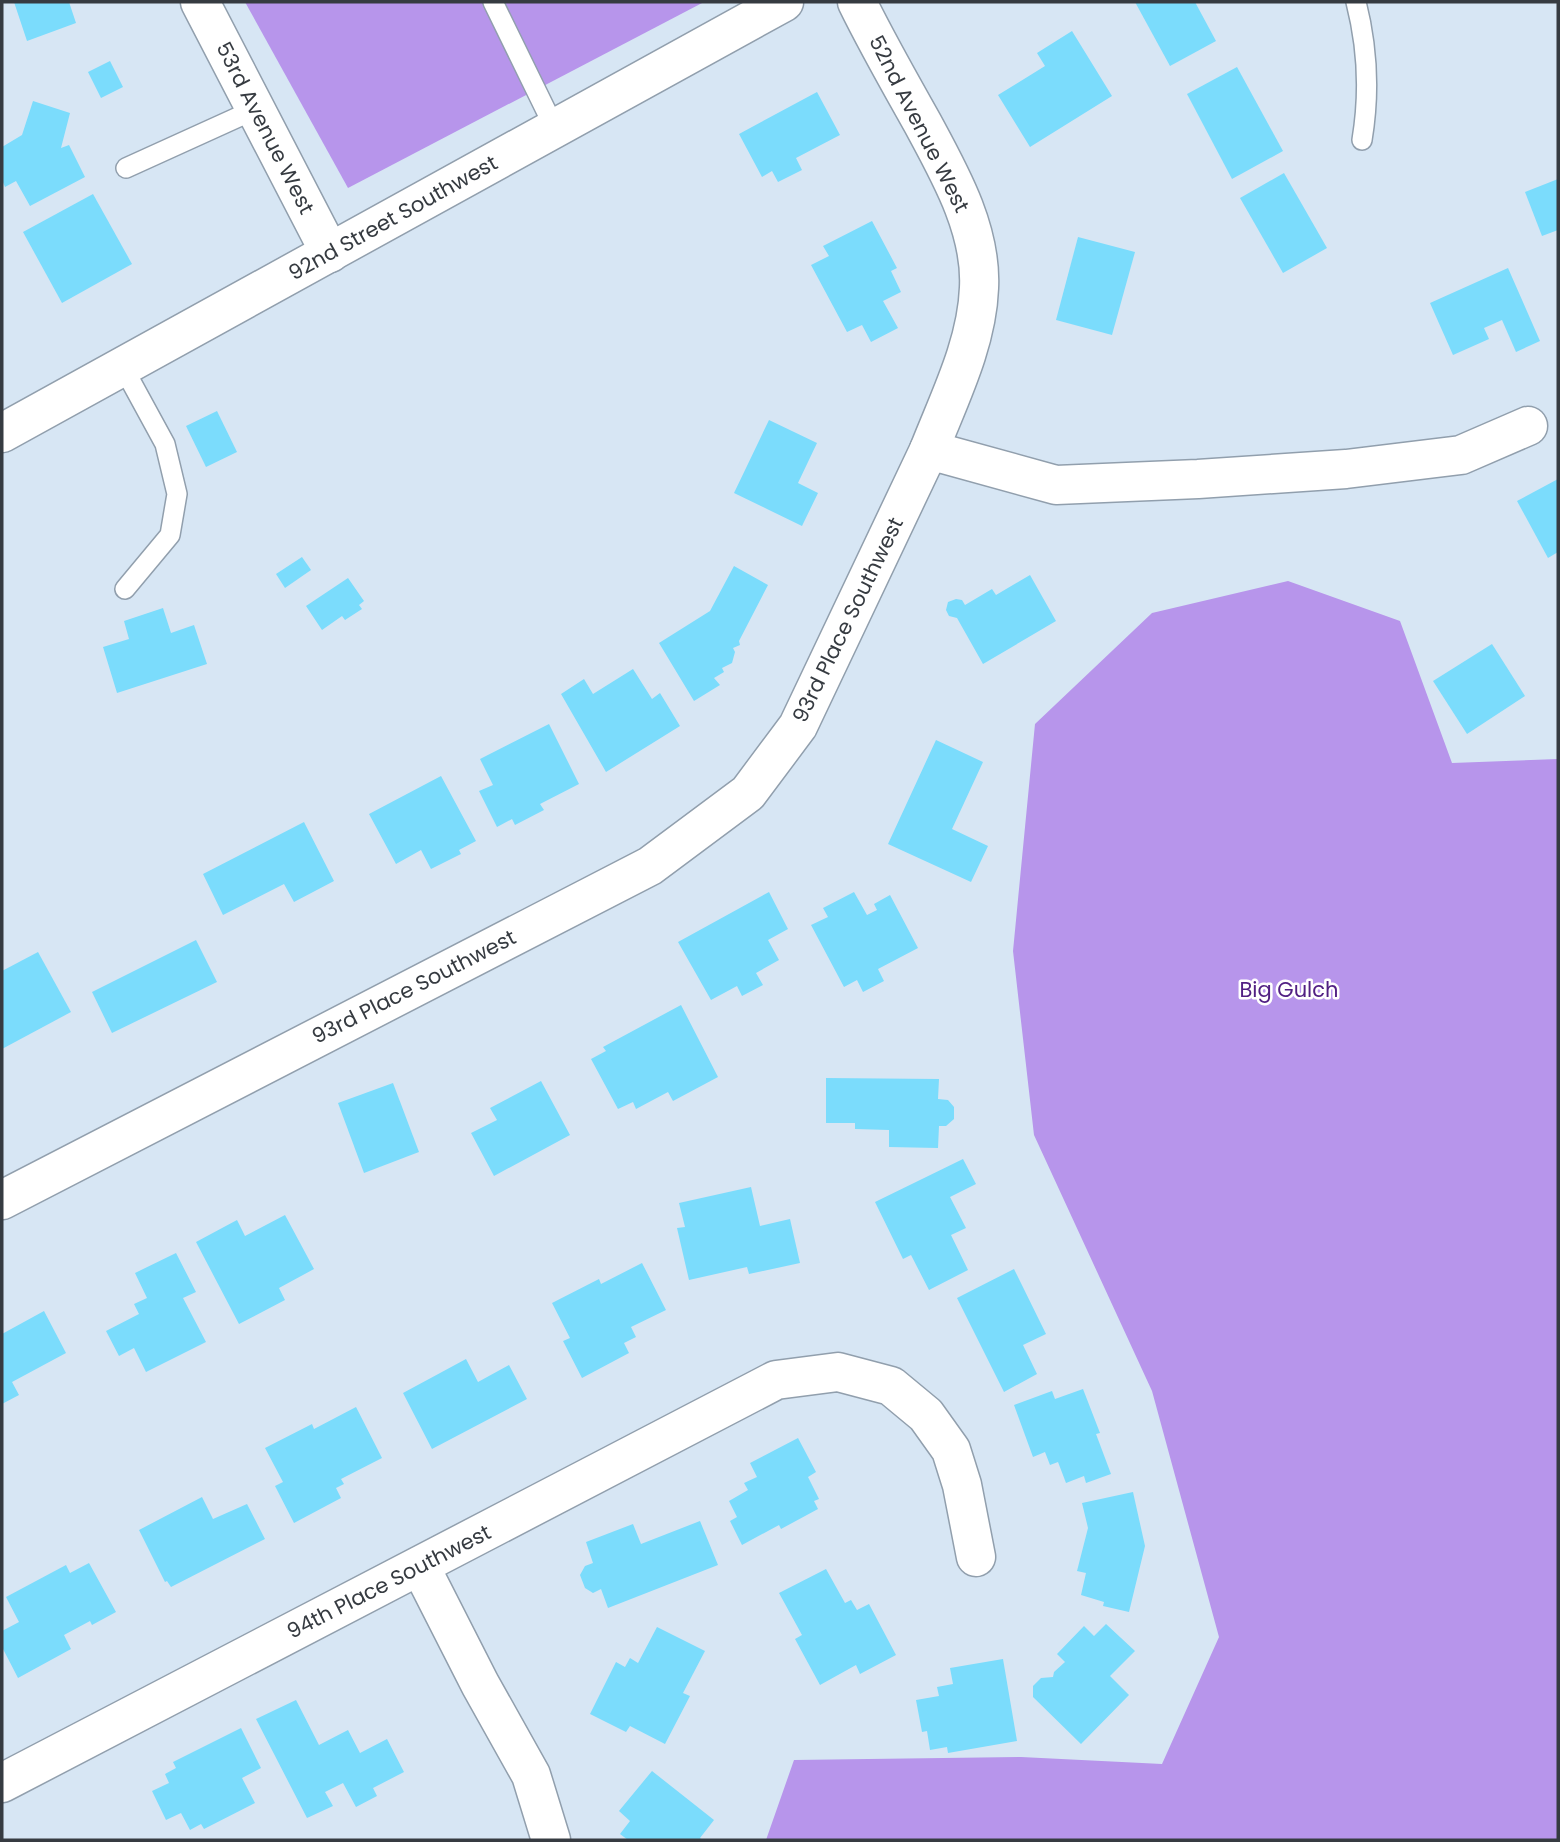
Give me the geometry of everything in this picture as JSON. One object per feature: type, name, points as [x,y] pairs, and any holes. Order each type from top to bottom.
[{"type":"street","name":"53rd Avenue West","points":[[200,2],[330,253]]},
{"type":"street","name":"92nd Street Southwest","points":[[2,433],[784,2]]},
{"type":"street","name":"52nd Avenue West","points":[[857,2],[943,162],[964,207],[978,256],[979,289],[974,328],[929,450]]},
{"type":"street","points":[[929,450],[1056,485],[1346,469],[1461,455],[1528,426]]},
{"type":"street","name":"93rd Place Southwest","points":[[2,1200],[650,866],[748,793],[799,726],[929,450]]},
{"type":"street","name":"94th Place Southwest","points":[[2,1783],[776,1380],[838,1372],[891,1385],[926,1416],[951,1450],[962,1485],[976,1557]]},
{"type":"street","points":[[420,1566],[480,1684],[531,1775],[551,1840]]},
{"type":"lane","points":[[493,2],[555,129]]},
{"type":"lane","points":[[1356,2],[1364,35],[1368,71],[1367,110],[1362,141]]},
{"type":"lane","points":[[126,168],[256,109]]},
{"type":"lane","points":[[123,367],[165,444],[177,494],[170,535],[125,589]]},
{"type":"green space","points":[[245,2],[704,2],[348,188]]},
{"type":"green space","name":"Big Gulch","points":[[1288,581],[1400,621],[1452,763],[1558,759],[1558,1840],[766,1840],[794,1760],[1021,1757],[1162,1764],[1219,1637],[1152,1391],[1034,1135],[1013,951],[1035,724],[1152,613]]},
{"type":"building","points":[[14,2],[69,2],[76,23],[27,41]]},
{"type":"building","points":[[1135,2],[1195,2],[1216,41],[1170,66]]},
{"type":"building","points":[[1072,31],[1112,96],[1030,147],[998,95],[1045,66],[1037,53]]},
{"type":"building","points":[[110,61],[123,87],[101,98],[88,72]]},
{"type":"building","points":[[1237,67],[1283,151],[1232,179],[1187,94]]},
{"type":"building","points":[[817,92],[840,135],[796,158],[802,170],[778,182],[772,171],[762,177],[739,134]]},
{"type":"building","points":[[33,101],[70,113],[61,148],[69,145],[85,177],[30,206],[16,181],[5,187],[2,180],[2,147],[22,135]]},
{"type":"building","points":[[1284,173],[1327,248],[1283,273],[1240,198]]},
{"type":"building","points":[[1558,179],[1558,230],[1542,236],[1525,192]]},
{"type":"building","points":[[93,194],[132,264],[62,303],[23,232]]},
{"type":"building","points":[[872,221],[897,268],[891,271],[901,292],[883,301],[898,328],[871,342],[862,325],[847,332],[811,265],[829,256],[823,246]]},
{"type":"building","points":[[1078,237],[1135,252],[1112,335],[1056,320]]},
{"type":"building","points":[[1508,268],[1540,341],[1516,352],[1502,320],[1484,328],[1489,339],[1453,355],[1430,303]]},
{"type":"building","points":[[217,411],[237,452],[206,467],[186,426]]},
{"type":"building","points":[[769,420],[817,443],[798,483],[818,493],[802,526],[734,493]]},
{"type":"building","points":[[1558,479],[1558,552],[1548,558],[1517,501]]},
{"type":"building","points":[[302,557],[311,570],[285,588],[276,574]]},
{"type":"building","points":[[734,566],[768,585],[739,641],[740,645],[733,648],[735,652],[732,663],[722,668],[724,672],[714,678],[720,685],[694,701],[659,643],[710,611]]},
{"type":"building","points":[[1030,575],[1056,621],[983,664],[957,618],[949,616],[946,610],[948,602],[962,600],[965,605],[992,589],[996,595]]},
{"type":"building","points":[[348,578],[364,601],[359,605],[362,609],[345,620],[342,616],[322,630],[306,606]]},
{"type":"building","points":[[163,608],[171,633],[194,625],[207,664],[117,693],[103,647],[129,639],[124,621]]},
{"type":"building","points":[[1492,644],[1525,696],[1467,734],[1433,681]]},
{"type":"building","points":[[633,669],[652,699],[660,693],[680,726],[606,772],[561,694],[584,679],[593,694]]},
{"type":"building","points":[[549,724],[579,784],[540,804],[544,810],[515,825],[512,819],[497,827],[479,791],[493,785],[480,759]]},
{"type":"building","points":[[936,740],[983,762],[952,829],[988,846],[971,882],[888,844]]},
{"type":"building","points":[[441,776],[476,841],[459,850],[461,854],[431,869],[421,850],[396,864],[369,814]]},
{"type":"building","points":[[304,822],[334,881],[294,902],[284,884],[223,915],[203,874]]},
{"type":"building","points":[[769,892],[788,929],[768,940],[779,960],[756,973],[763,985],[742,996],[737,986],[711,1000],[678,942]]},
{"type":"building","points":[[854,892],[867,915],[877,910],[874,904],[890,895],[918,948],[878,969],[884,981],[863,992],[857,980],[844,987],[811,925],[828,917],[823,908]]},
{"type":"building","points":[[196,940],[217,982],[112,1033],[92,992]]},
{"type":"building","points":[[38,952],[71,1012],[2,1049],[2,971]]},
{"type":"building","points":[[681,1005],[718,1077],[673,1101],[668,1092],[636,1109],[633,1102],[618,1109],[591,1059],[606,1051],[603,1047]]},
{"type":"building","points":[[826,1078],[939,1079],[938,1099],[948,1100],[954,1107],[954,1119],[946,1126],[939,1126],[938,1148],[889,1147],[889,1130],[855,1129],[855,1123],[826,1123]]},
{"type":"building","points":[[541,1081],[570,1135],[494,1176],[471,1133],[497,1120],[490,1108]]},
{"type":"building","points":[[393,1083],[419,1152],[364,1173],[338,1103]]},
{"type":"building","points":[[963,1159],[976,1184],[950,1197],[966,1228],[951,1235],[968,1270],[929,1290],[911,1255],[903,1259],[875,1202]]},
{"type":"building","points":[[751,1187],[760,1226],[790,1219],[800,1263],[749,1274],[747,1267],[689,1280],[677,1228],[685,1227],[679,1203]]},
{"type":"building","points":[[285,1215],[314,1269],[279,1288],[285,1300],[239,1324],[196,1242],[237,1220],[245,1236]]},
{"type":"building","points":[[176,1253],[196,1292],[183,1298],[206,1342],[146,1372],[134,1348],[119,1356],[106,1331],[139,1314],[134,1304],[147,1298],[135,1273]]},
{"type":"building","points":[[642,1263],[666,1310],[631,1327],[636,1337],[624,1343],[629,1353],[582,1378],[563,1341],[570,1338],[552,1303],[599,1279],[601,1284]]},
{"type":"building","points":[[1014,1269],[1046,1334],[1023,1345],[1037,1374],[1004,1392],[957,1298]]},
{"type":"building","points":[[44,1311],[66,1353],[12,1382],[19,1395],[2,1404],[2,1334]]},
{"type":"building","points":[[466,1359],[478,1382],[509,1365],[527,1399],[432,1449],[403,1393]]},
{"type":"building","points":[[1083,1389],[1100,1433],[1096,1434],[1111,1474],[1086,1483],[1084,1476],[1066,1483],[1058,1462],[1050,1465],[1045,1452],[1033,1457],[1014,1405],[1052,1391],[1055,1399]]},
{"type":"building","points":[[356,1407],[382,1458],[341,1479],[344,1484],[336,1488],[341,1498],[294,1523],[275,1486],[283,1482],[265,1448],[312,1424],[314,1429]]},
{"type":"building","points":[[798,1438],[816,1472],[808,1477],[819,1499],[814,1501],[818,1509],[781,1529],[779,1525],[742,1545],[730,1521],[737,1517],[729,1501],[748,1490],[744,1483],[757,1477],[750,1463]]},
{"type":"building","points":[[1133,1492],[1145,1546],[1129,1612],[1103,1606],[1104,1602],[1081,1595],[1086,1573],[1077,1571],[1088,1528],[1082,1503]]},
{"type":"building","points":[[202,1497],[213,1519],[247,1504],[265,1539],[171,1587],[165,1582],[139,1530]]},
{"type":"building","points":[[700,1521],[718,1565],[608,1608],[601,1589],[593,1593],[585,1588],[580,1575],[585,1566],[593,1563],[586,1542],[633,1524],[641,1544]]},
{"type":"building","points":[[89,1563],[116,1612],[92,1625],[90,1621],[64,1635],[71,1649],[18,1678],[2,1647],[2,1631],[19,1622],[6,1597],[66,1565],[70,1573]]},
{"type":"building","points":[[826,1569],[845,1603],[851,1600],[857,1610],[869,1604],[896,1655],[860,1674],[856,1665],[820,1685],[795,1639],[802,1635],[779,1593]]},
{"type":"building","points":[[1106,1624],[1135,1651],[1110,1676],[1129,1695],[1081,1744],[1033,1697],[1033,1686],[1041,1678],[1053,1677],[1054,1672],[1065,1662],[1057,1654],[1084,1626],[1094,1636]]},
{"type":"building","points":[[657,1627],[705,1651],[683,1693],[690,1696],[665,1744],[630,1726],[626,1732],[590,1714],[616,1662],[625,1667],[630,1658],[638,1663]]},
{"type":"building","points":[[1003,1659],[1017,1741],[948,1753],[947,1747],[930,1750],[927,1731],[922,1732],[916,1700],[939,1696],[937,1687],[953,1684],[950,1668]]},
{"type":"building","points":[[296,1700],[319,1745],[348,1730],[360,1753],[387,1739],[404,1772],[373,1788],[377,1796],[356,1807],[343,1783],[325,1792],[333,1806],[307,1818],[256,1719]]},
{"type":"building","points":[[241,1728],[261,1768],[242,1778],[255,1803],[204,1829],[201,1824],[190,1830],[181,1813],[166,1820],[152,1791],[169,1783],[165,1774],[176,1768],[173,1762]]},
{"type":"building","points":[[652,1771],[714,1820],[700,1838],[703,1840],[628,1840],[620,1834],[630,1821],[619,1811]]}]
